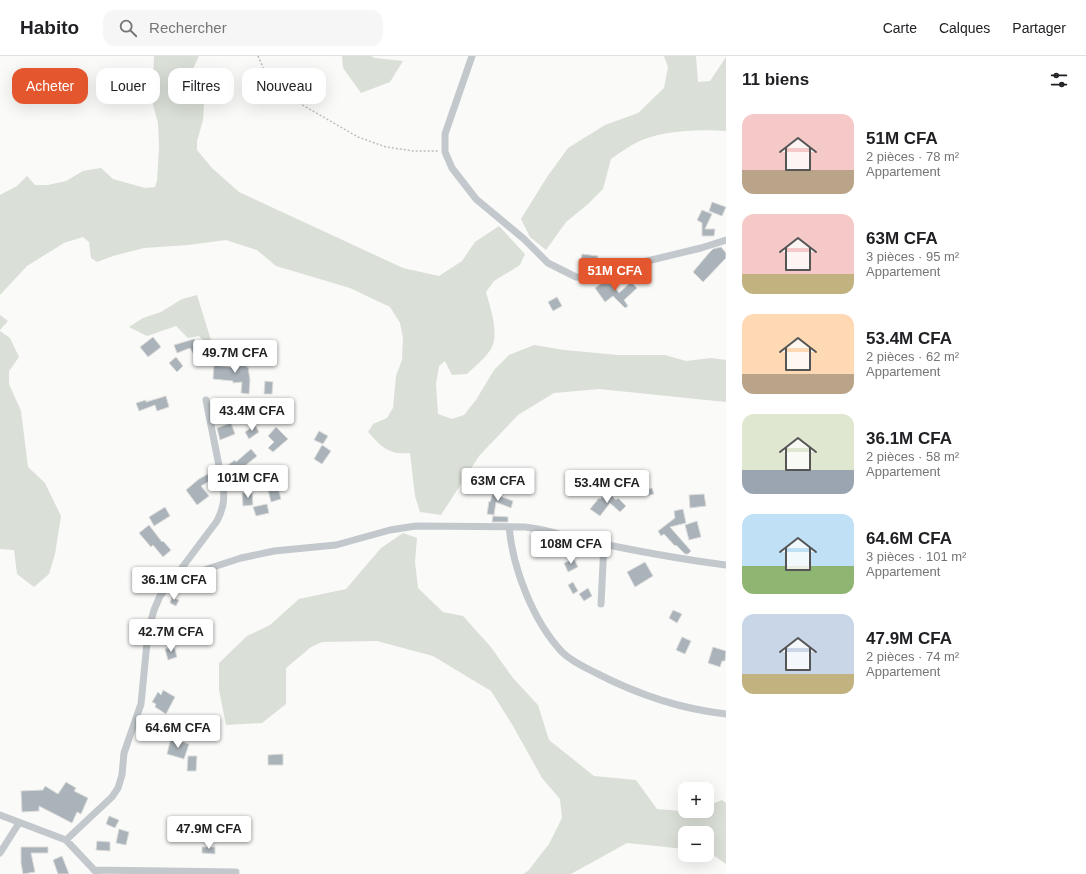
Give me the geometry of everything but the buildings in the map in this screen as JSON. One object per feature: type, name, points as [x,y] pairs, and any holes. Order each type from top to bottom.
[{"type":"street","points":[[472,56],[445,134],[445,152],[452,168],[476,199],[524,239],[548,263],[576,277],[600,278],[643,262],[701,248],[726,240]]},
{"type":"street","points":[[66,840],[112,797],[118,788],[122,775],[127,740],[141,704],[148,632],[154,610],[160,596],[217,521],[223,509],[223,486],[206,400]]},
{"type":"street","points":[[168,586],[195,573],[242,558],[274,551],[336,545],[390,530],[416,526],[540,528],[563,536],[726,565]]},
{"type":"street","points":[[509,527],[511,546],[527,593],[539,620],[563,652],[578,664],[620,686],[640,694],[659,700],[726,714]]},
{"type":"street","points":[[601,604],[604,544]]},
{"type":"street","points":[[0,815],[66,840],[96,872],[236,872]]},
{"type":"street","points":[[0,853],[19,823]]},
{"type":"path","points":[[258,56],[267,76],[286,95],[358,137],[386,148],[445,152]]},
{"type":"shaded area","points":[[154,56],[199,56],[193,68],[168,68],[168,104],[204,104],[203,120],[197,141],[197,150],[212,168],[239,192],[403,268],[439,276],[462,261],[475,242],[499,226],[525,254],[520,265],[494,281],[486,292],[492,312],[495,334],[492,347],[487,354],[467,374],[452,375],[445,361],[439,366],[436,384],[438,414],[452,419],[464,415],[476,400],[494,370],[509,355],[534,345],[564,350],[618,355],[665,355],[686,361],[711,358],[726,360],[726,402],[599,389],[554,393],[518,415],[479,456],[441,515],[420,512],[415,496],[410,453],[396,453],[386,449],[368,432],[373,424],[387,418],[393,408],[396,376],[402,360],[403,338],[400,323],[390,307],[350,288],[276,266],[257,250],[226,240],[188,245],[144,248],[97,262],[91,258],[89,242],[83,237],[64,243],[27,266],[0,295],[0,195],[17,186],[27,176],[35,185],[48,185],[66,181],[83,171],[101,168],[113,179],[145,188],[155,187],[157,181],[159,147],[158,123],[153,104],[160,104],[160,68],[153,68]]},
{"type":"shaded area","points":[[342,56],[371,56],[375,58],[403,61],[390,82],[361,93],[343,68]]},
{"type":"shaded area","points":[[664,56],[696,56],[698,82],[710,81],[726,57],[726,131],[703,130],[666,133],[642,140],[624,150],[611,159],[603,189],[587,205],[566,222],[546,250],[530,237],[521,219],[547,177],[568,148],[605,125],[638,113],[664,88],[668,67]]},
{"type":"shaded area","points":[[197,295],[211,340],[207,345],[199,336],[188,338],[176,326],[147,336],[129,327],[143,318],[161,312],[182,299]]},
{"type":"shaded area","points":[[0,315],[8,321],[0,330]]},
{"type":"shaded area","points":[[0,331],[10,338],[19,357],[9,371],[9,384],[21,411],[28,467],[45,483],[61,516],[55,554],[49,574],[34,587],[17,574],[14,550],[0,549]]},
{"type":"shaded area","points":[[403,533],[417,538],[415,562],[418,588],[443,612],[463,616],[490,646],[513,678],[538,705],[549,740],[594,776],[636,780],[657,809],[678,811],[678,818],[714,818],[714,803],[722,800],[726,803],[726,864],[714,856],[714,826],[678,826],[678,848],[627,843],[571,874],[523,874],[528,871],[549,844],[562,818],[560,799],[542,778],[513,726],[491,691],[433,656],[377,641],[322,642],[311,647],[286,668],[286,704],[262,723],[226,725],[219,690],[219,663],[247,636],[270,625],[299,599],[346,589],[381,548]]}]
